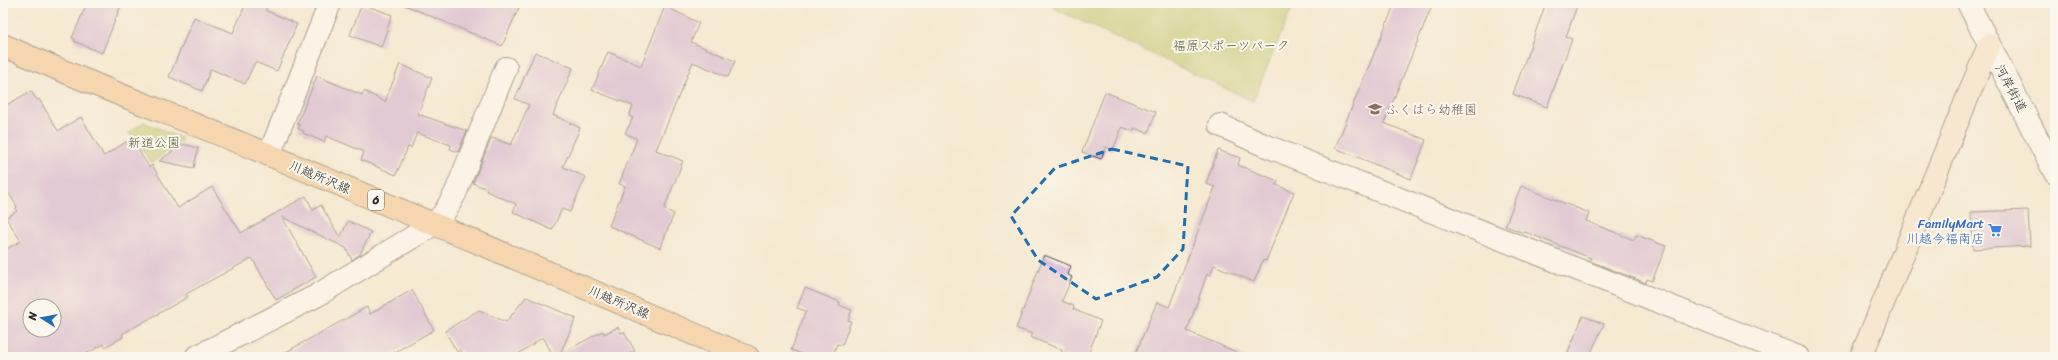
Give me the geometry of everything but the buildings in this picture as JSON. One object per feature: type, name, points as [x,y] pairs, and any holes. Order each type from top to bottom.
[{"type":"main road","name":"川越所沢線","points":[[3,45],[91,83],[434,224],[748,357]]},
{"type":"street","points":[[269,155],[330,3]]},
{"type":"street","name":"河岸街道","points":[[1968,3],[2055,173]]},
{"type":"street","points":[[1861,357],[1989,45]]},
{"type":"street","points":[[196,357],[316,296],[434,224],[444,212],[455,194],[506,68]]},
{"type":"street","points":[[1220,125],[1259,143],[1798,357]]},
{"type":"highlighted area","points":[[1112,149],[1188,166],[1183,249],[1157,277],[1096,299],[1038,260],[1011,216],[1055,168]]},
{"type":"green space","name":"福原スポーツパーク","points":[[1053,3],[1294,3],[1253,101],[1053,8]]},
{"type":"green space","name":"新道公園","points":[[144,122],[183,139],[152,163],[129,133]]},
{"type":"place","name":"ふくはら幼稚園","points":[[1375,109]]},
{"type":"place","name":"FamilyMart 川越今福南店","points":[[1995,230]]}]
